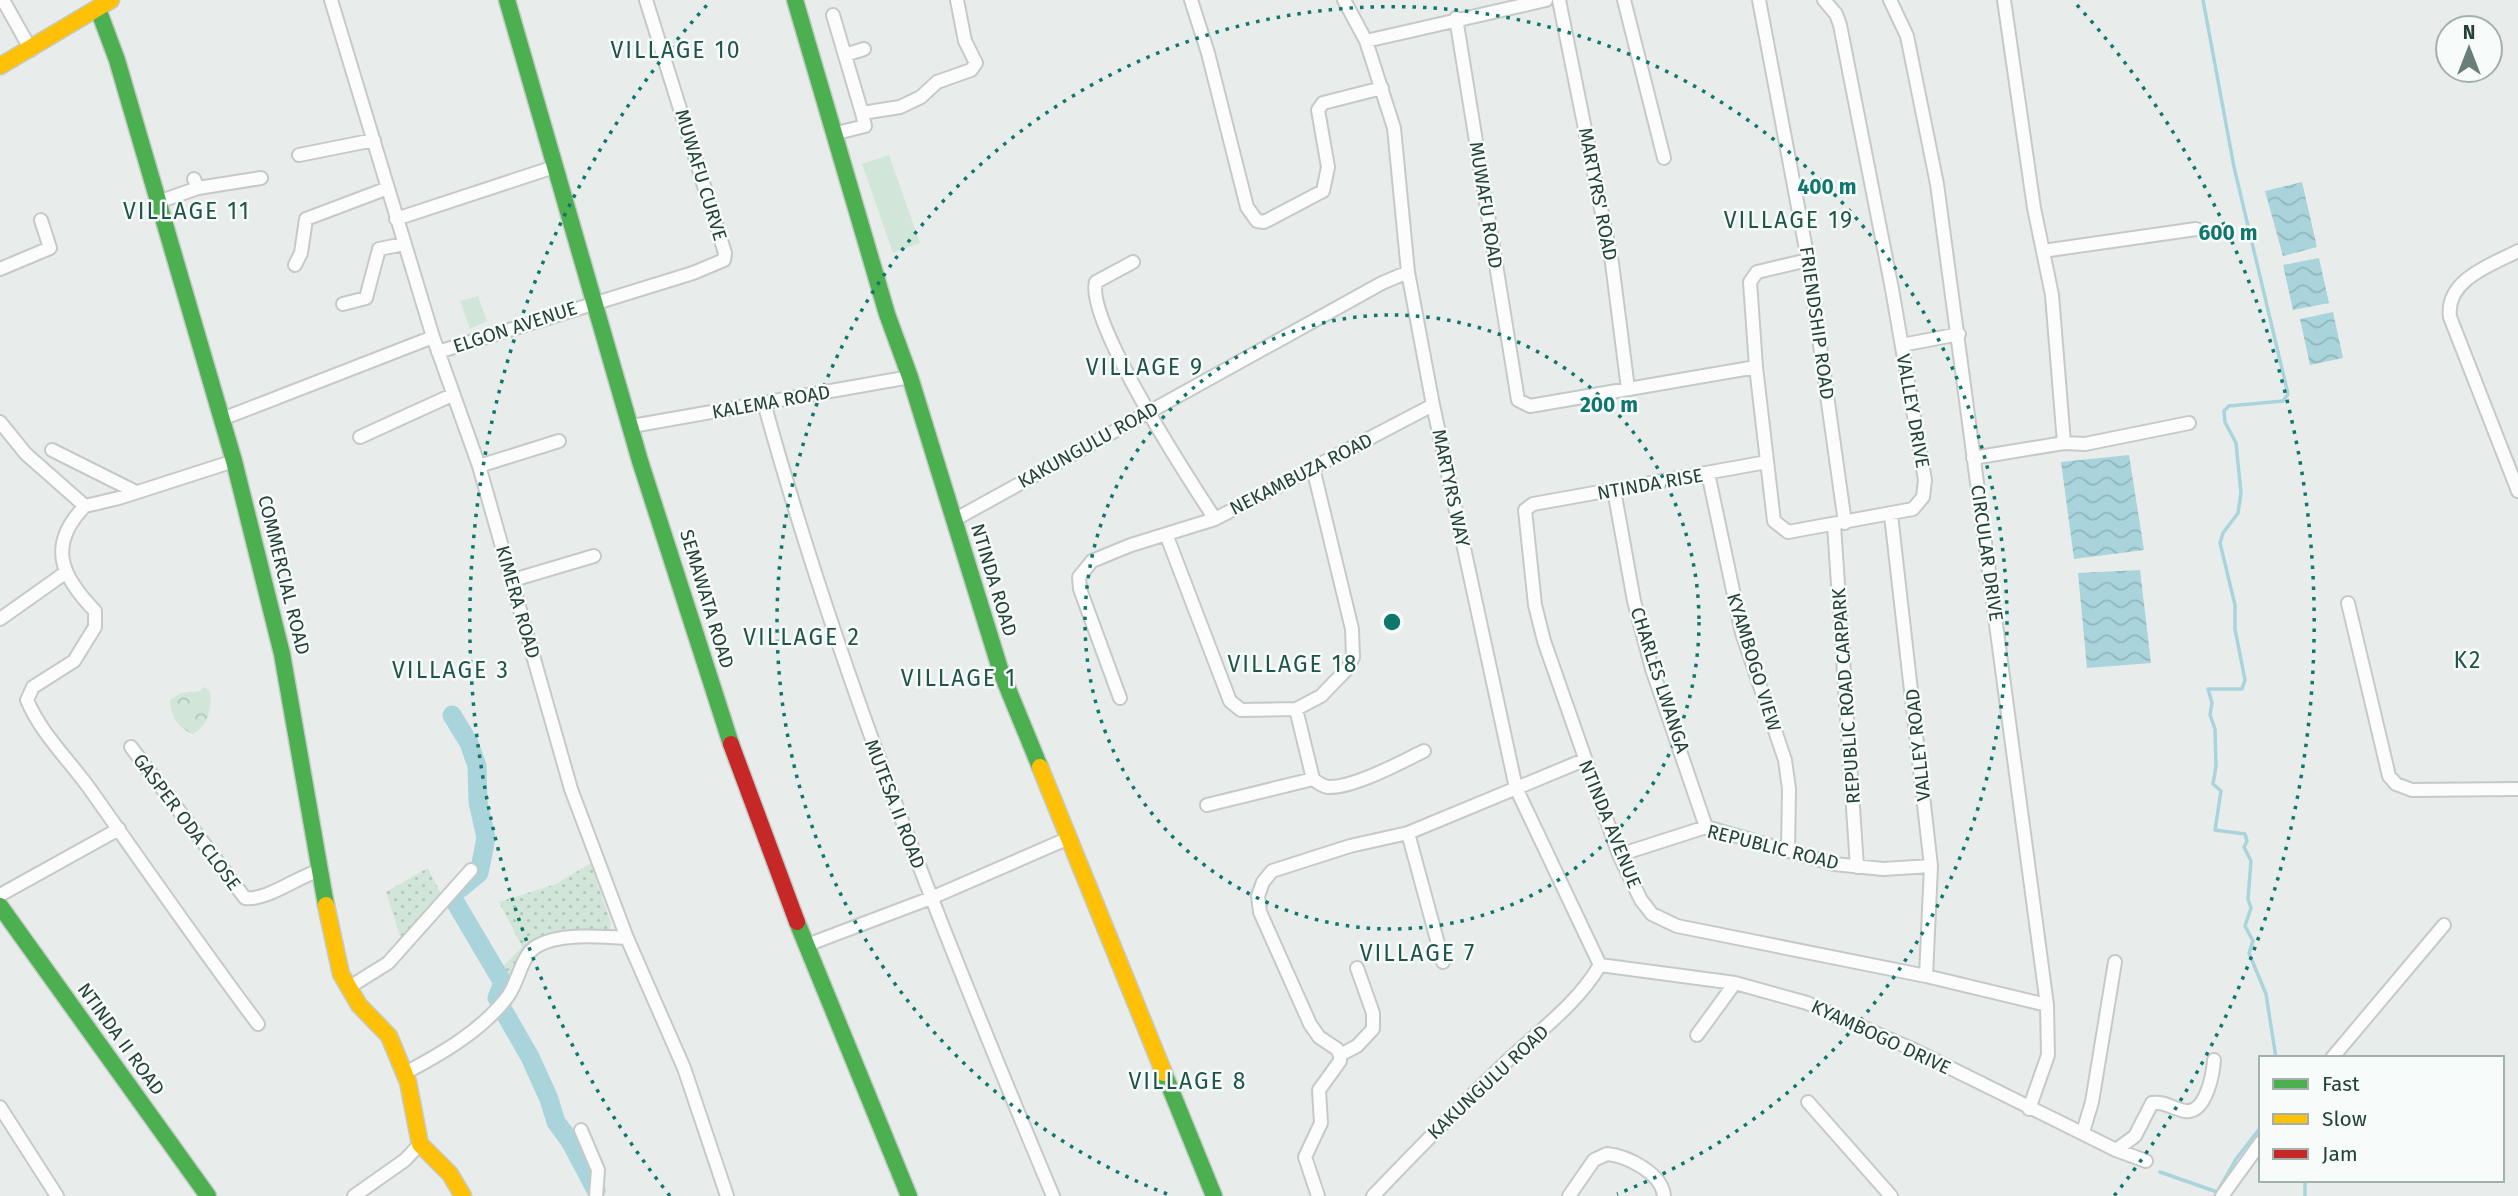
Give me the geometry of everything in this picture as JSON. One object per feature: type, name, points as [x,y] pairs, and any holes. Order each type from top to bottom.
[{"type":"street","points":[[3,0],[30,50]]},
{"type":"street","name":"KIMERA ROAD","points":[[331,0],[433,337],[479,466],[571,789],[627,938],[684,1068],[727,1196]]},
{"type":"street","name":"SEMAWATA ROAD","points":[[507,0],[593,303],[728,736],[775,867],[909,1196]]},
{"type":"street","name":"MUWAFU CURVE","points":[[593,303],[693,273],[724,260],[725,253],[646,0]]},
{"type":"street","name":"NTINDA ROAD","points":[[795,0],[887,314],[910,377],[1000,672],[1214,1196]]},
{"type":"street","points":[[862,113],[900,107],[921,97],[937,82],[971,70],[976,63],[960,26],[957,0]]},
{"type":"street","points":[[1191,0],[1208,53],[1247,207],[1257,221],[1264,222],[1323,191],[1328,167],[1318,110],[1323,103],[1382,88]]},
{"type":"street","name":"MARTYRS WAY","points":[[1344,0],[1366,41],[1394,128],[1408,272],[1433,405],[1516,789],[1600,965]]},
{"type":"street","points":[[1366,41],[1456,18],[1546,0]]},
{"type":"street","name":"MARTYRS' ROAD","points":[[1559,0],[1612,262],[1628,390]]},
{"type":"street","points":[[1624,0],[1664,158]]},
{"type":"street","name":"FRIENDSHIP ROAD","points":[[1759,0],[1808,260],[1840,524]]},
{"type":"street","name":"VALLEY DRIVE","points":[[1808,260],[1757,272],[1752,277],[1750,287],[1756,367],[1774,521],[1778,526],[1796,532],[1891,514],[1919,505],[1925,480],[1902,345],[1836,14],[1824,0]]},
{"type":"street","name":"CIRCULAR DRIVE","points":[[1890,0],[1907,36],[1926,122],[1958,334],[2047,1005],[2048,1055],[2029,1109]]},
{"type":"street","points":[[2004,0],[2015,89],[2052,295],[2064,443]]},
{"type":"street","points":[[0,66],[104,5]]},
{"type":"street","name":"COMMERCIAL ROAD","points":[[104,5],[117,60],[234,461],[285,664],[341,974],[359,1005],[385,1030],[405,1073],[419,1144]]},
{"type":"street","points":[[833,15],[865,126],[833,134]]},
{"type":"street","name":"MUWAFU ROAD","points":[[1456,18],[1518,400],[1531,406],[1628,390]]},
{"type":"street","points":[[845,55],[864,49]]},
{"type":"street","points":[[299,155],[374,140]]},
{"type":"street","points":[[396,219],[554,167]]},
{"type":"street","points":[[158,202],[196,184],[261,178]]},
{"type":"street","points":[[295,265],[301,253],[306,219],[388,188]]},
{"type":"street","points":[[0,269],[50,248],[41,220]]},
{"type":"street","points":[[2043,251],[2196,229]]},
{"type":"street","points":[[343,303],[366,298],[379,250],[404,244]]},
{"type":"street","points":[[2518,251],[2461,284],[2448,306],[2518,491]]},
{"type":"street","points":[[1133,261],[1103,277],[1094,291],[1101,313],[1147,411],[1214,519]]},
{"type":"street","name":"KAKUNGULU ROAD","points":[[954,520],[1147,411],[1382,283],[1408,272]]},
{"type":"street","name":"ELGON AVENUE","points":[[438,352],[593,303]]},
{"type":"street","points":[[1902,345],[1958,334]]},
{"type":"street","points":[[222,419],[433,337]]},
{"type":"street","points":[[1628,390],[1756,367]]},
{"type":"street","name":"KALEMA ROAD","points":[[632,426],[910,377]]},
{"type":"street","points":[[360,437],[452,395]]},
{"type":"street","name":"MUTESA II ROAD","points":[[764,403],[837,647],[930,898],[1053,1196]]},
{"type":"street","name":"NEKAMBUZA ROAD","points":[[1120,698],[1080,589],[1079,577],[1092,561],[1214,519],[1433,405]]},
{"type":"street","points":[[0,422],[26,454],[85,506]]},
{"type":"street","points":[[1973,458],[2064,443],[2085,444],[2189,423]]},
{"type":"street","points":[[479,466],[559,441]]},
{"type":"street","points":[[52,450],[136,492]]},
{"type":"street","points":[[234,461],[85,506],[70,527],[63,547],[65,573],[78,597],[94,611],[94,627],[74,661],[33,687],[27,701],[36,719],[258,1024]]},
{"type":"street","name":"NTINDA RISE","points":[[1533,504],[1767,462]]},
{"type":"street","points":[[1166,534],[1230,701],[1241,710],[1260,712],[1296,709],[1321,695],[1349,668],[1353,657],[1352,629],[1313,468]]},
{"type":"street","name":"KYAMBOGO VIEW","points":[[1708,473],[1742,633],[1787,773],[1788,851]]},
{"type":"street","name":"CHARLES LWANGA","points":[[1614,490],[1646,648],[1706,827]]},
{"type":"street","name":"NTINDA AVENUE","points":[[1533,504],[1525,510],[1524,519],[1535,605],[1584,760],[1619,855],[1641,900],[1652,914],[1665,922],[1843,962],[1926,976],[2047,1005]]},
{"type":"street","name":"VALLEY ROAD","points":[[1891,514],[1931,866],[1926,976]]},
{"type":"street","name":"REPUBLIC ROAD CARPARK","points":[[1840,524],[1857,867]]},
{"type":"street","points":[[513,580],[594,556]]},
{"type":"street","points":[[0,619],[65,573]]},
{"type":"street","points":[[2348,603],[2389,776],[2396,784],[2412,790],[2518,789]]},
{"type":"street","points":[[1296,709],[1313,779]]},
{"type":"street","name":"GASPER ODA CLOSE","points":[[131,747],[245,898],[259,897],[297,878],[321,870]]},
{"type":"street","points":[[1207,805],[1313,779],[1331,787],[1379,771],[1424,751]]},
{"type":"street","points":[[1318,1196],[1305,1157],[1321,1123],[1318,1090],[1340,1061],[1340,1055],[1337,1049],[1319,1037],[1311,1024],[1265,927],[1258,896],[1263,882],[1272,871],[1350,846],[1408,833],[1584,760]]},
{"type":"street","name":"REPUBLIC ROAD","points":[[1619,855],[1706,827],[1788,851],[1857,867],[1883,869],[1931,866]]},
{"type":"street","points":[[0,895],[119,830]]},
{"type":"street","points":[[1408,833],[1443,962]]},
{"type":"street","points":[[807,946],[930,898],[1069,838]]},
{"type":"street","points":[[348,988],[388,963],[471,870]]},
{"type":"street","name":"NTINDA II ROAD","points":[[0,906],[208,1196]]},
{"type":"street","points":[[2334,1056],[2444,925]]},
{"type":"street","points":[[405,1073],[443,1053],[495,1010],[514,986],[528,952],[539,945],[571,938],[627,938]]},
{"type":"street","points":[[2083,1132],[2092,1102],[2115,962]]},
{"type":"street","name":"KAKUNGULU ROAD","points":[[1373,1196],[1453,1112],[1559,1015],[1587,986],[1600,965]]},
{"type":"street","name":"KYAMBOGO DRIVE","points":[[1600,965],[1735,983],[1783,995],[1832,1013],[2029,1109],[2083,1132],[2116,1150],[2146,1161]]},
{"type":"street","points":[[1340,1055],[1357,1046],[1373,1029],[1373,1013],[1357,968]]},
{"type":"street","points":[[1697,1035],[1735,983]]},
{"type":"street","points":[[2116,1150],[2135,1136],[2152,1102],[2186,1111],[2195,1107],[2209,1090],[2214,1060]]},
{"type":"street","points":[[1808,1102],[1891,1196]]},
{"type":"street","points":[[0,1107],[57,1196]]},
{"type":"street","points":[[581,1130],[598,1170],[596,1196]]},
{"type":"street","points":[[354,1196],[405,1160],[419,1144],[450,1174],[463,1196]]},
{"type":"street","points":[[2222,1196],[2259,1145]]},
{"type":"street","points":[[1569,1196],[1594,1160],[1607,1154],[1634,1163],[1658,1181],[1664,1196]]},
{"type":"green space","points":[[889,155],[920,243],[893,253],[862,164]]},
{"type":"green space","points":[[478,296],[487,321],[470,329],[460,301]]},
{"type":"green space","points":[[204,687],[209,690],[210,709],[202,727],[192,734],[176,720],[170,700],[181,693],[200,691]]},
{"type":"green space","points":[[591,863],[611,923],[610,930],[545,935],[536,940],[509,988],[498,971],[522,947],[499,902],[556,884]]},
{"type":"green space","points":[[428,868],[442,896],[402,943],[386,892]]},
{"type":"water","points":[[2302,182],[2317,247],[2283,256],[2265,191]]},
{"type":"water","points":[[2319,258],[2329,303],[2293,310],[2283,265]]},
{"type":"water","points":[[2333,312],[2343,358],[2310,365],[2300,319]]},
{"type":"water","points":[[2129,455],[2144,550],[2074,559],[2061,462]]},
{"type":"water","points":[[2140,570],[2151,663],[2087,668],[2078,573]]},
{"type":"waterway","points":[[2203,0],[2234,167],[2288,394],[2283,401],[2229,406],[2224,411],[2225,422],[2236,443],[2241,493],[2238,513],[2223,533],[2220,543],[2235,605],[2235,629],[2245,680],[2242,689],[2208,689],[2212,703],[2210,715],[2215,729],[2216,766],[2213,784],[2221,791],[2215,830],[2245,834],[2247,841],[2244,847],[2251,861],[2248,899],[2251,908],[2245,926],[2253,941],[2249,953],[2266,994],[2276,1056]]},
{"type":"waterway","points":[[452,715],[469,743],[477,766],[478,802],[486,838],[479,873],[461,888]]},
{"type":"waterway","points":[[454,900],[503,983],[497,998]]},
{"type":"waterway","points":[[503,1010],[530,1057],[556,1122],[570,1141],[596,1190]]},
{"type":"waterway","points":[[2215,1196],[2236,1159],[2259,1130]]},
{"type":"waterway","points":[[2160,1172],[2217,1192]]},
{"type":"waterway","points":[[2305,1182],[2305,1196]]},
{"type":"traffic: fast","points":[[507,0],[640,461],[731,744]]},
{"type":"traffic: fast","points":[[795,0],[887,314],[910,377],[1001,672],[1040,767]]},
{"type":"traffic: fast","points":[[98,9],[117,60],[234,461],[282,654],[326,905]]},
{"type":"traffic: fast","points":[[0,906],[208,1196]]},
{"type":"traffic: fast","points":[[797,922],[909,1196]]},
{"type":"traffic: fast","points":[[1164,1073],[1214,1196]]},
{"type":"traffic: slow","points":[[0,66],[111,0]]},
{"type":"traffic: slow","points":[[1040,767],[1164,1073]]},
{"type":"traffic: slow","points":[[326,905],[341,974],[359,1005],[389,1036],[408,1082],[420,1144],[450,1174],[463,1196]]},
{"type":"traffic: jam","points":[[731,744],[797,922]]},
{"type":"district","name":"VILLAGE 10","points":[[676,50]]},
{"type":"district","name":"VILLAGE 11","points":[[187,211]]},
{"type":"district","name":"VILLAGE 19","points":[[1789,220]]},
{"type":"district","name":"VILLAGE 9","points":[[1145,367]]},
{"type":"district","name":"VILLAGE 2","points":[[802,637]]},
{"type":"district","name":"K2","points":[[2468,660]]},
{"type":"district","name":"VILLAGE 18","points":[[1293,664]]},
{"type":"district","name":"VILLAGE 3","points":[[451,670]]},
{"type":"district","name":"VILLAGE 1","points":[[959,678]]},
{"type":"district","name":"VILLAGE 7","points":[[1418,953]]},
{"type":"district","name":"VILLAGE 8","points":[[1188,1081]]}]
